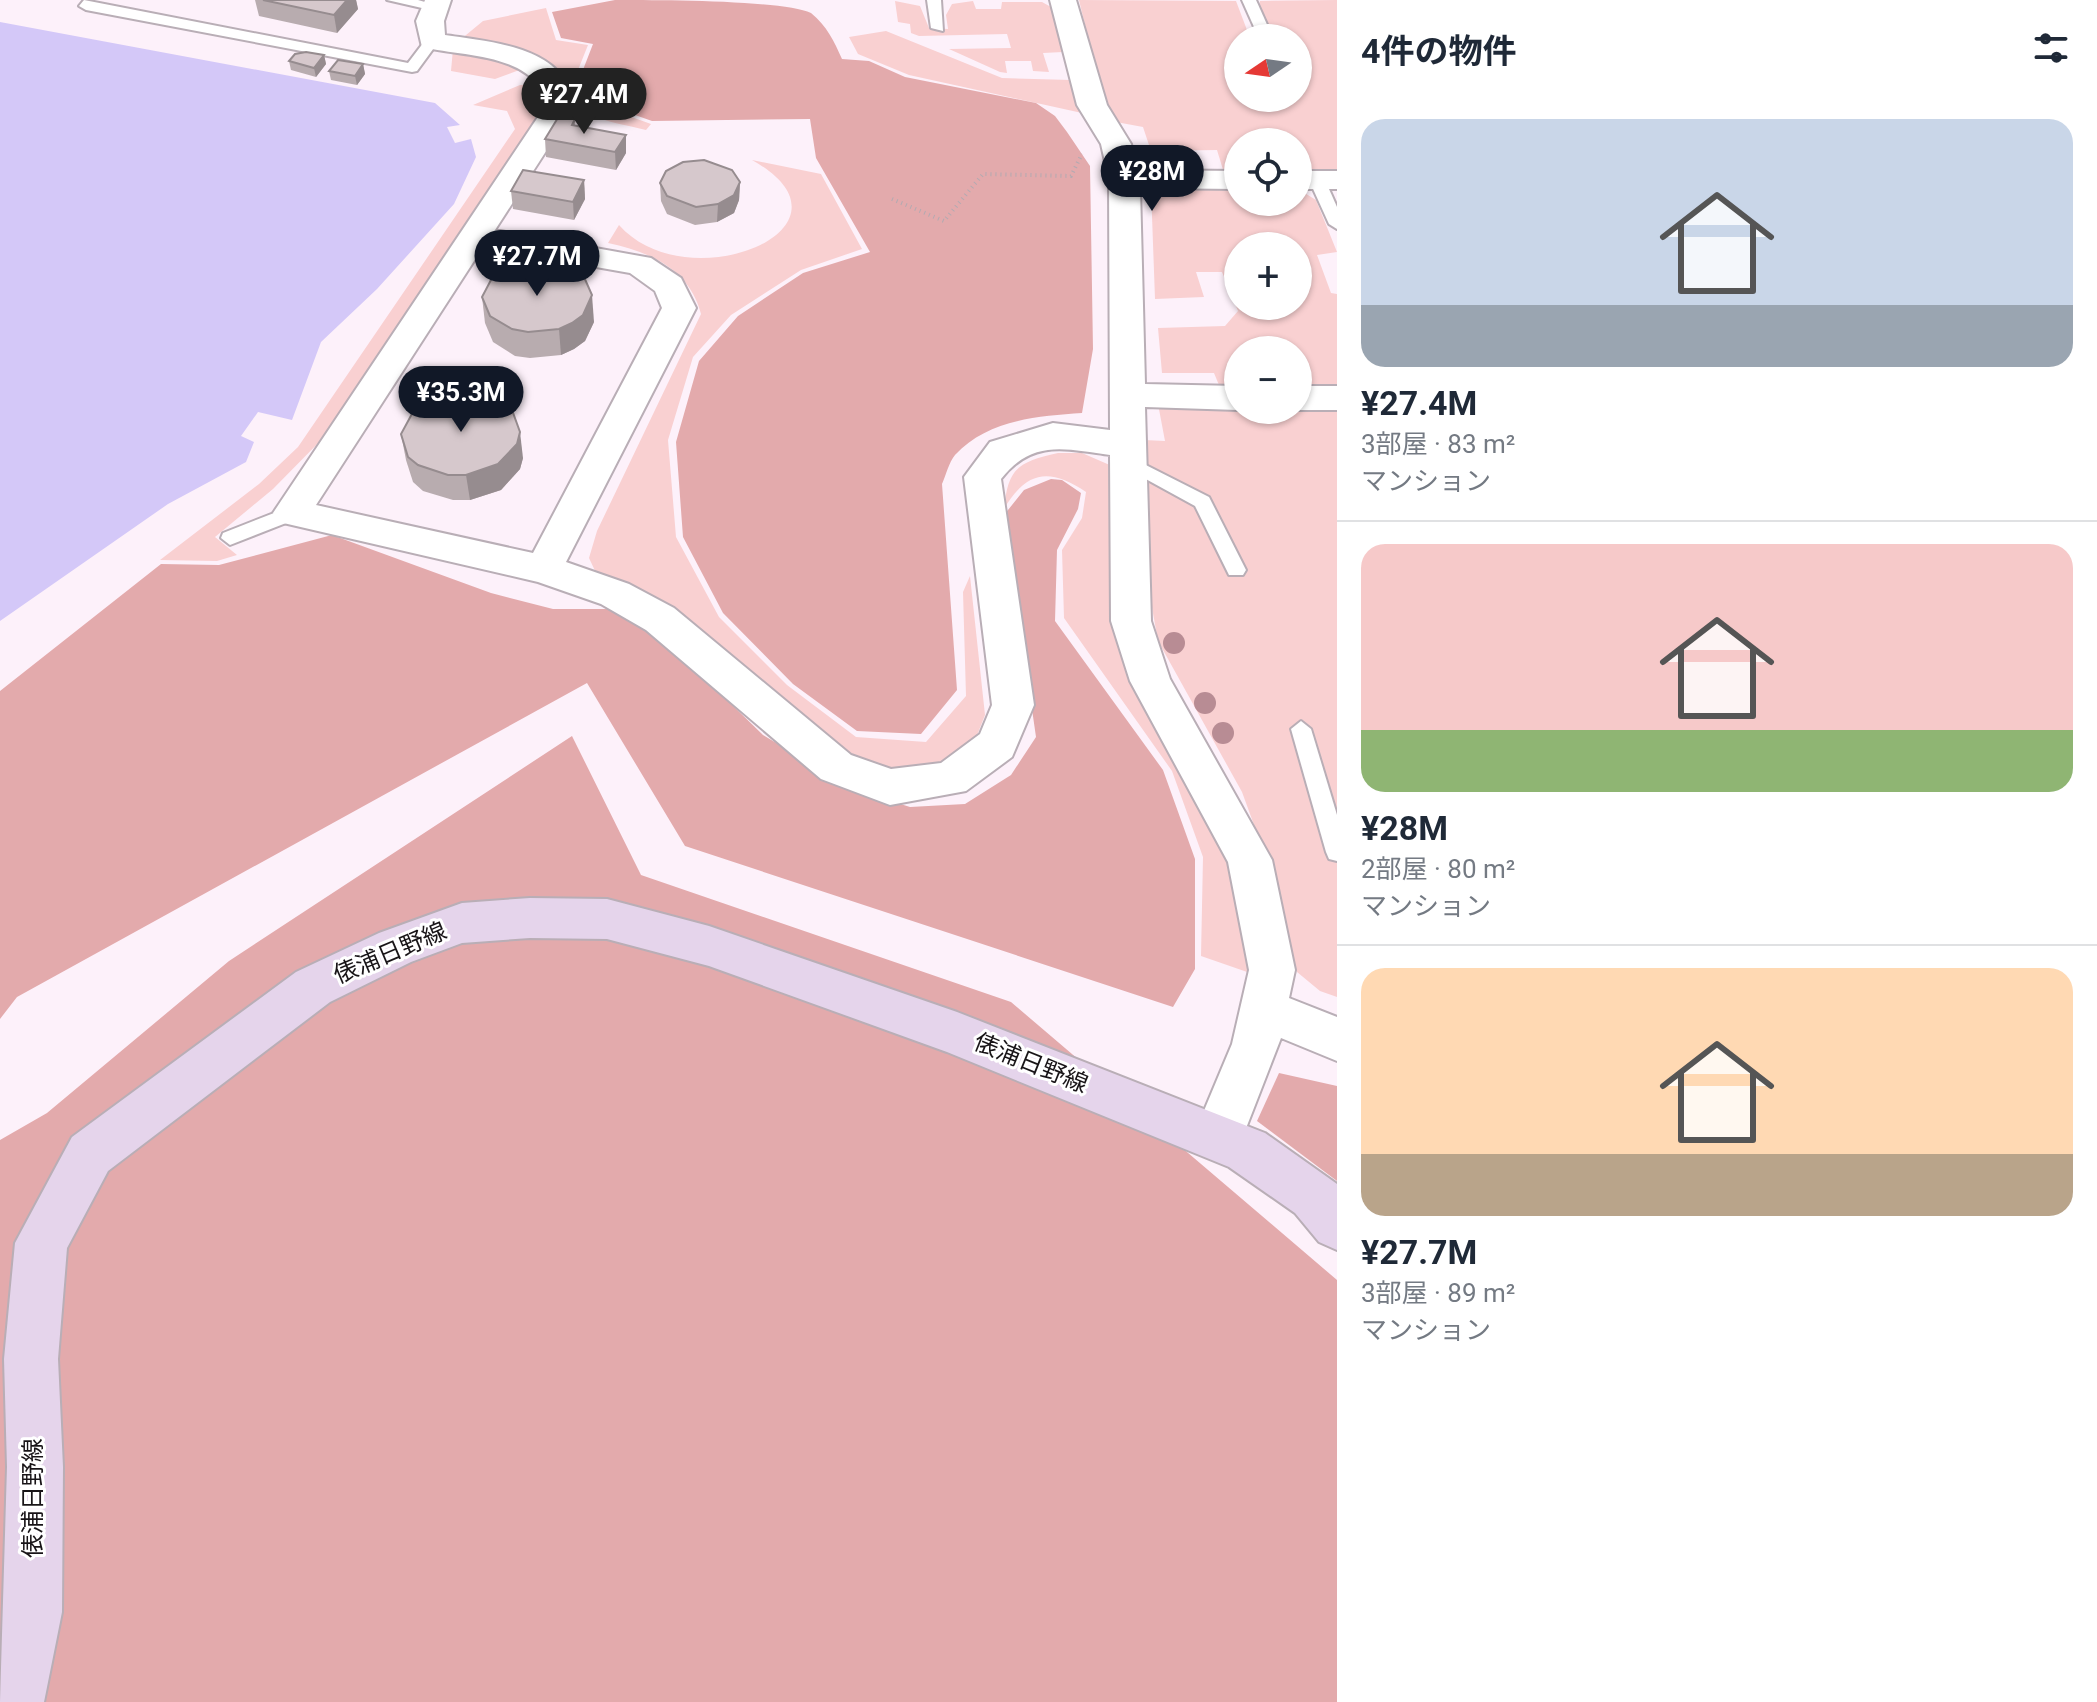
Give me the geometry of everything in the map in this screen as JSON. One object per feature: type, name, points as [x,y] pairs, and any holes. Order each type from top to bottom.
[{"type":"main road","name":"俵浦日野線","points":[[13,1702],[32,1612],[35,1467],[31,1359],[41,1243],[90,1154],[313,987],[395,947],[462,923],[530,918],[607,919],[709,946],[957,1034],[1218,1137],[1247,1150],[1313,1195],[1337,1224]]},
{"type":"street","points":[[1063,0],[1097,112],[1116,144],[1124,179],[1131,621],[1150,681],[1250,860],[1272,970],[1256,1044],[1218,1137]]},
{"type":"street","points":[[435,16],[494,52],[537,67],[555,89],[557,111],[292,513],[543,569],[615,594],[660,619],[836,767],[890,787],[951,779],[997,745],[1013,705],[982,477],[1003,451],[1053,435],[1128,454]]},
{"type":"street","points":[[1124,179],[1224,180]]},
{"type":"street","points":[[475,236],[640,265],[669,285],[679,308],[543,569]]},
{"type":"street","points":[[1127,393],[1166,398],[1224,398]]},
{"type":"street","points":[[1312,398],[1337,398]]},
{"type":"street","points":[[1263,1009],[1337,1039]]},
{"type":"lane","points":[[92,0],[86,6],[412,68],[435,16],[394,0]]},
{"type":"lane","points":[[934,0],[938,28]]},
{"type":"lane","points":[[1249,0],[1260,24]]},
{"type":"lane","points":[[1317,180],[1337,224]]},
{"type":"lane","points":[[1128,454],[1202,502],[1236,570]]},
{"type":"lane","points":[[230,538],[292,513]]},
{"type":"lane","points":[[1301,729],[1337,852]]},
{"type":"path","points":[[892,199],[944,221],[983,174],[1071,176],[1088,143],[1080,125],[1097,112]]},
{"type":"shaded area","points":[[615,0],[748,3],[811,13],[826,29],[842,59],[869,61],[905,77],[1036,103],[1055,116],[1090,166],[1093,349],[1082,413],[1030,418],[997,427],[968,443],[951,461],[942,484],[957,690],[921,734],[857,731],[793,684],[723,613],[683,537],[676,442],[699,361],[738,316],[803,273],[870,252],[816,158],[810,119],[652,121],[601,103],[581,75],[593,44],[561,38],[552,12]]},
{"type":"shaded area","points":[[1079,0],[1236,1],[1245,24],[1224,24],[1224,112],[1312,112],[1312,24],[1267,24],[1259,7],[1260,1],[1337,0],[1337,173],[1312,173],[1312,128],[1224,128],[1224,173],[1217,150],[1151,151],[1143,127],[1116,122],[1103,100]]},
{"type":"shaded area","points":[[895,1],[920,6],[929,28],[948,29],[946,15],[952,4],[973,1],[976,9],[1001,9],[1002,2],[1042,2],[1051,7],[1063,52],[1043,53],[1049,72],[1033,71],[1031,61],[1005,61],[1007,73],[1000,72],[949,49],[1011,48],[1007,34],[919,36],[911,33],[910,24],[898,22]]},
{"type":"shaded area","points":[[546,8],[556,40],[588,45],[576,75],[595,104],[651,124],[646,130],[604,120],[581,109],[563,90],[557,75],[460,40],[483,21]]},
{"type":"shaded area","points":[[0,22],[435,103],[460,125],[447,127],[455,143],[471,139],[476,157],[454,204],[377,289],[321,342],[292,420],[258,412],[241,436],[254,442],[246,462],[168,504],[0,621]]},
{"type":"shaded area","points":[[886,31],[1002,78],[1071,80],[1082,113],[909,75],[858,54],[849,37]]},
{"type":"shaded area","points":[[453,49],[522,69],[495,79],[451,71]]},
{"type":"shaded area","points":[[520,85],[539,85],[538,110],[531,131],[335,426],[273,489],[215,537],[237,555],[217,561],[160,560],[259,484],[298,447],[515,129],[507,111],[473,105]]},
{"type":"shaded area","points":[[752,160],[821,174],[862,249],[801,270],[731,315],[693,357],[668,440],[676,537],[719,617],[787,685],[856,737],[926,742],[966,696],[963,592],[970,576],[985,715],[974,743],[944,765],[909,772],[860,764],[825,739],[662,600],[597,575],[589,558],[597,531],[701,314],[688,286],[666,265],[639,252],[608,243],[619,225],[649,247],[686,257],[723,256],[756,247],[781,231],[792,209],[784,185]]},
{"type":"shaded area","points":[[1224,187],[1224,216],[1312,216],[1312,198],[1316,200],[1337,252],[1317,255],[1331,293],[1337,294],[1337,390],[1312,390],[1312,336],[1224,336],[1224,390],[1221,390],[1214,373],[1162,373],[1158,328],[1225,326],[1230,320],[1312,320],[1312,232],[1224,232],[1224,277],[1222,272],[1196,272],[1204,297],[1155,299],[1151,188]]},
{"type":"shaded area","points":[[1158,404],[1224,407],[1224,424],[1312,424],[1312,408],[1337,404],[1337,997],[1320,991],[1297,972],[1281,929],[1273,877],[1242,792],[1158,641],[1149,591],[1144,440],[1165,441]]},
{"type":"shaded area","points":[[1058,453],[1082,453],[1112,466],[1117,544],[1235,862],[1250,973],[1201,956],[1203,857],[1172,771],[1064,618],[1062,550],[1082,518],[1086,492],[1061,479],[1040,477],[1021,487],[1004,509],[1008,484],[1018,469],[1033,460]]},
{"type":"shaded area","points":[[1051,479],[1062,480],[1081,493],[1078,509],[1057,550],[1055,621],[1163,770],[1195,859],[1195,969],[1173,1007],[685,846],[587,683],[17,997],[0,1019],[0,691],[161,564],[219,565],[332,535],[491,593],[553,609],[619,609],[648,623],[763,735],[853,789],[910,807],[965,804],[1011,775],[1036,737],[1004,515],[1024,490]]},
{"type":"shaded area","points":[[572,736],[641,875],[1011,1002],[1337,1280],[1337,1702],[0,1702],[0,1140],[47,1113],[229,961]]},
{"type":"shaded area","points":[[1279,1073],[1337,1086],[1337,1181],[1257,1121]]},
{"type":"building","points":[[263,0],[347,0],[334,15]]},
{"type":"building","points":[[295,54],[324,55],[314,68],[289,61]]},
{"type":"building","points":[[338,60],[363,64],[355,76],[329,71]]},
{"type":"building","points":[[559,116],[575,119],[572,125],[626,135],[615,152],[545,139]]},
{"type":"building","points":[[704,160],[732,170],[740,182],[734,195],[718,204],[696,207],[667,196],[660,183],[666,171],[683,162]]},
{"type":"building","points":[[523,170],[584,180],[573,202],[511,191]]},
{"type":"building","points":[[561,265],[584,277],[592,295],[583,315],[572,323],[559,329],[528,332],[512,329],[490,316],[482,297],[492,278],[516,266]]},
{"type":"building","points":[[472,393],[488,396],[512,410],[520,432],[517,444],[498,464],[466,475],[448,475],[418,465],[408,457],[401,434],[413,412],[439,397]]}]
